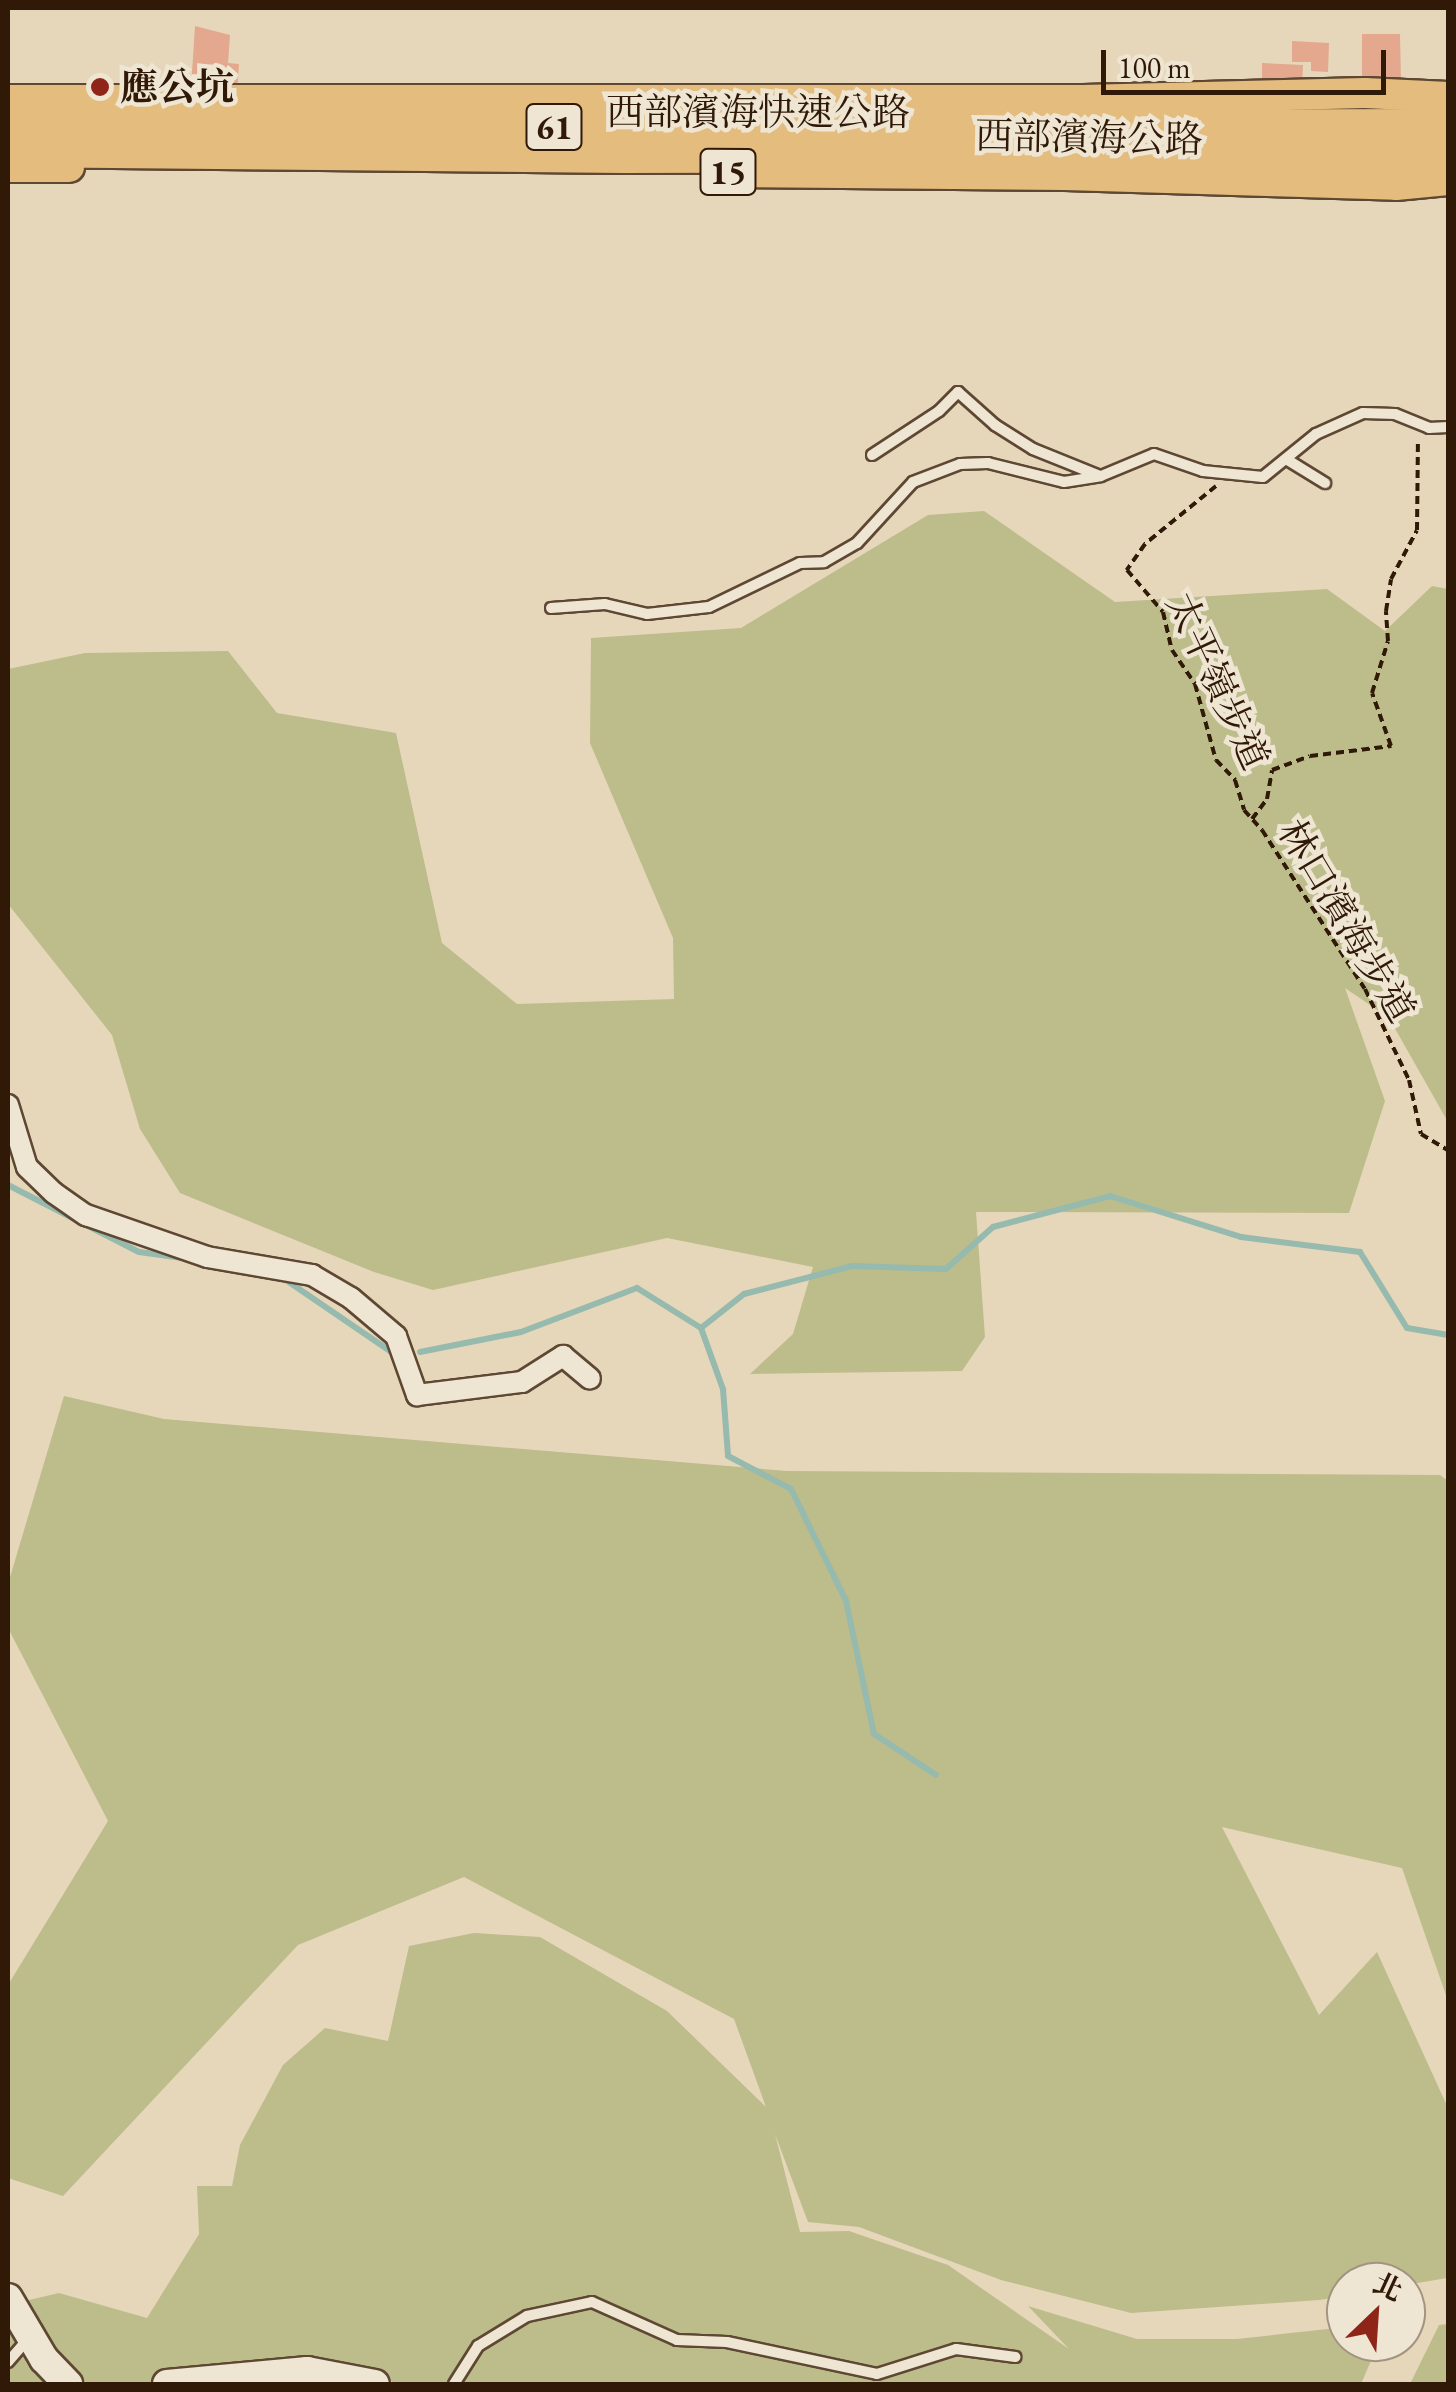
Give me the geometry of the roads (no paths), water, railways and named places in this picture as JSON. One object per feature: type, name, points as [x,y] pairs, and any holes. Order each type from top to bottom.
[{"type":"highway","points":[[1100,140],[1207,113],[1448,100]]},
{"type":"highway","name":"西部濱海快速公路","points":[[8,122],[1100,140]]},
{"type":"highway","name":"西部濱海快速公路","points":[[8,149],[1359,138],[1448,126]]},
{"type":"highway","name":"西部濱海快速公路","points":[[1359,138],[1448,153]]},
{"type":"highway","points":[[1100,140],[1232,167],[1448,178]]},
{"type":"main road","name":"西部濱海公路","points":[[8,100],[1083,100],[1365,92],[1448,100]]},
{"type":"main road","name":"西部濱海公路","points":[[8,167],[1027,174],[1396,185],[1448,178]]},
{"type":"street","points":[[8,1105],[27,1168],[54,1193],[86,1215],[207,1257],[312,1275],[351,1298],[396,1336],[417,1395],[522,1382],[564,1356],[590,1379]]},
{"type":"street","points":[[8,2298],[30,2336],[68,2384]]},
{"type":"street","points":[[167,2384],[307,2371],[375,2384]]},
{"type":"lane","points":[[8,86],[134,100]]},
{"type":"lane","points":[[872,455],[939,412],[958,392],[995,425],[1033,449],[1101,476]]},
{"type":"lane","points":[[551,608],[605,604],[647,614],[709,607],[800,563],[824,562],[856,543],[913,482],[960,464],[988,463],[1064,482],[1101,476],[1154,454],[1229,475],[1263,477],[1316,434],[1362,413],[1395,414],[1420,424],[1448,427]]},
{"type":"lane","points":[[1286,459],[1325,483]]},
{"type":"lane","points":[[454,2384],[478,2346],[527,2316],[592,2302],[677,2340],[728,2342],[877,2374],[956,2349],[1015,2357]]},
{"type":"lane","points":[[8,2362],[30,2336]]},
{"type":"waterway","points":[[8,1185],[139,1252],[183,1258]]},
{"type":"waterway","points":[[420,1352],[521,1332],[637,1288],[701,1328],[744,1294],[852,1266],[946,1269],[993,1227],[1110,1196],[1241,1237],[1360,1252],[1407,1328],[1448,1335]]},
{"type":"waterway","points":[[283,1278],[396,1355]]},
{"type":"waterway","points":[[701,1328],[723,1389],[728,1456],[791,1489],[846,1601],[874,1734],[936,1775]]},
{"type":"place","name":"應公坑","points":[[100,87]]}]
